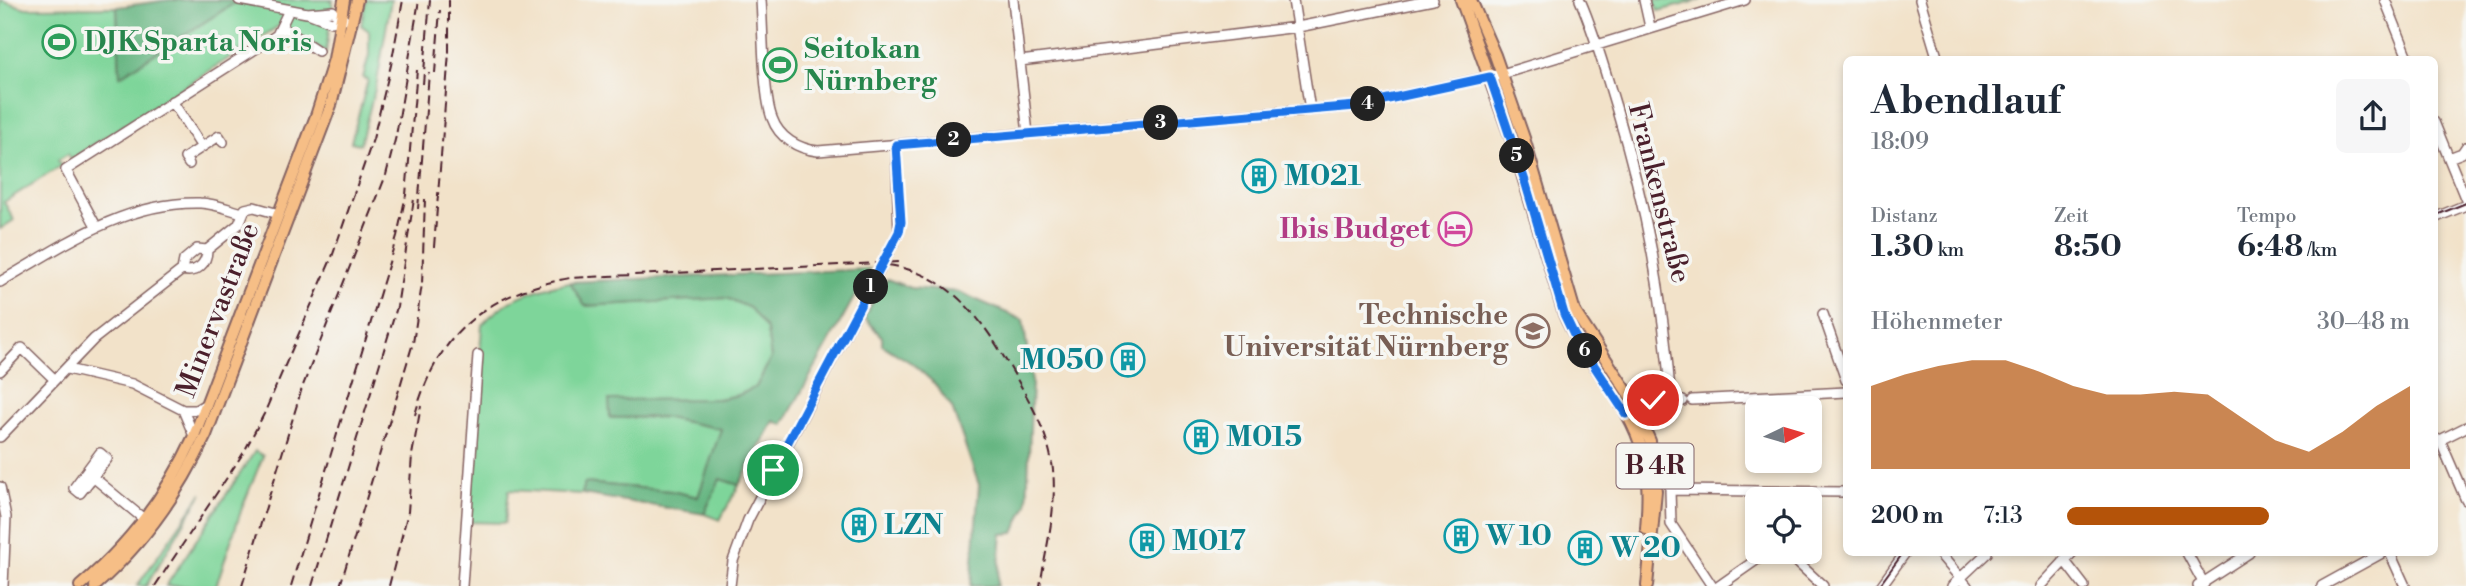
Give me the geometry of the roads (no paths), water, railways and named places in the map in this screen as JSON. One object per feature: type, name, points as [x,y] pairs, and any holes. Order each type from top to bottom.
[{"type":"main road","name":"Minervastraße","points":[[95,586],[127,555],[163,511],[203,441],[326,118],[347,20],[344,0]]},
{"type":"main road","name":"Minervastraße","points":[[80,586],[114,555],[145,520],[170,482],[194,436],[279,214],[356,0]]},
{"type":"main road","name":"B 4R","points":[[1461,0],[1525,181],[1564,314],[1574,335],[1626,414],[1642,449],[1647,475],[1648,563]]},
{"type":"main road","name":"B 4R","points":[[1471,0],[1502,74],[1575,312],[1638,410],[1652,447],[1656,480],[1647,586]]},
{"type":"street","points":[[239,0],[307,13],[331,22],[347,20]]},
{"type":"street","points":[[761,0],[771,116],[785,137],[806,150],[896,145],[1310,110],[1402,98],[1502,74],[1745,0]]},
{"type":"street","points":[[1013,0],[1028,134]]},
{"type":"street","points":[[1293,0],[1310,110]]},
{"type":"street","points":[[1020,61],[1297,27],[1433,0]]},
{"type":"street","name":"Frankenstraße","points":[[1580,0],[1634,167],[1657,264],[1671,402]]},
{"type":"street","points":[[1644,0],[1650,27]]},
{"type":"street","points":[[1920,0],[1937,56]]},
{"type":"street","points":[[2385,0],[2407,56]]},
{"type":"street","points":[[96,226],[66,170],[277,35],[289,10]]},
{"type":"street","points":[[283,27],[318,51]]},
{"type":"street","points":[[173,101],[202,147]]},
{"type":"street","points":[[2438,132],[2466,200]]},
{"type":"street","points":[[189,164],[185,158],[219,136],[223,142]]},
{"type":"street","points":[[730,586],[733,561],[748,520],[899,232],[901,222],[896,145]]},
{"type":"street","points":[[2449,159],[2462,153],[2466,147]]},
{"type":"street","points":[[0,282],[96,226],[118,217],[202,203],[242,213],[254,206],[279,214]]},
{"type":"street","points":[[2438,216],[2466,205]]},
{"type":"street","points":[[0,437],[94,339],[182,270],[186,258],[197,249],[207,250],[233,230],[239,224],[242,213]]},
{"type":"street","points":[[182,270],[191,271],[201,265],[207,260],[207,250]]},
{"type":"street","points":[[1823,314],[1843,371]]},
{"type":"street","points":[[0,371],[22,348],[54,379]]},
{"type":"street","points":[[462,586],[478,355]]},
{"type":"street","points":[[66,369],[132,384],[183,410],[196,410],[208,403]]},
{"type":"street","points":[[1626,414],[1671,402],[1843,392]]},
{"type":"street","points":[[183,410],[194,436]]},
{"type":"street","points":[[2438,441],[2466,427]]},
{"type":"street","points":[[2438,444],[2466,500]]},
{"type":"street","points":[[93,477],[145,520]]},
{"type":"street","points":[[0,487],[6,517],[3,586]]},
{"type":"street","points":[[1712,586],[1671,524],[1670,490],[1745,492]]},
{"type":"street","points":[[1822,492],[1843,492]]},
{"type":"street","points":[[1881,586],[1903,556]]},
{"type":"street","points":[[1942,556],[1964,583]]},
{"type":"street","points":[[1952,586],[1964,583],[1985,556]]},
{"type":"street","points":[[2188,556],[2202,585],[2245,556]]},
{"type":"street","points":[[2322,586],[2377,556]]},
{"type":"street","points":[[2390,556],[2405,586]]},
{"type":"street","points":[[2041,586],[2068,557],[2084,586]]},
{"type":"street","points":[[1719,586],[1750,564]]},
{"type":"street","points":[[1799,564],[1823,586]]},
{"type":"tram line","points":[[2438,214],[2466,203]]},
{"type":"tram line","points":[[1879,586],[1901,556]]},
{"type":"railway","points":[[155,586],[244,452],[264,414],[332,257],[373,139],[403,0]]},
{"type":"railway","points":[[242,586],[302,388],[386,175],[396,136],[419,0]]},
{"type":"railway","points":[[423,84],[430,0]]},
{"type":"railway","points":[[434,247],[449,52],[449,0]]},
{"type":"railway","points":[[435,73],[440,10]]},
{"type":"railway","points":[[291,586],[397,236],[406,195],[417,70]]},
{"type":"railway","points":[[418,209],[429,73]]},
{"type":"railway","points":[[312,586],[397,307],[414,199]]},
{"type":"railway","points":[[340,586],[413,343],[422,284],[425,199]]},
{"type":"railway","points":[[415,415],[437,361],[470,321],[490,306],[540,285],[570,278],[901,262]]},
{"type":"railway","points":[[888,265],[933,280],[967,307],[994,342],[1035,412],[1048,446],[1054,485],[1040,586]]},
{"type":"railway","points":[[389,586],[408,512],[412,455],[421,406]]},
{"type":"place","name":"DJK Sparta Noris","points":[[59,42]]},
{"type":"place","name":"Seitokan Nürnberg","points":[[780,65]]},
{"type":"place","name":"M021","points":[[1259,176]]},
{"type":"place","name":"Ibis Budget","points":[[1455,229]]},
{"type":"place","name":"Technische Universität Nürnberg","points":[[1533,331]]},
{"type":"place","name":"M050","points":[[1128,360]]},
{"type":"place","name":"M015","points":[[1201,437]]},
{"type":"place","name":"LZN","points":[[859,525]]},
{"type":"place","name":"W 10","points":[[1461,536]]},
{"type":"place","name":"M017","points":[[1147,541]]},
{"type":"place","name":"W 20","points":[[1585,548]]}]
